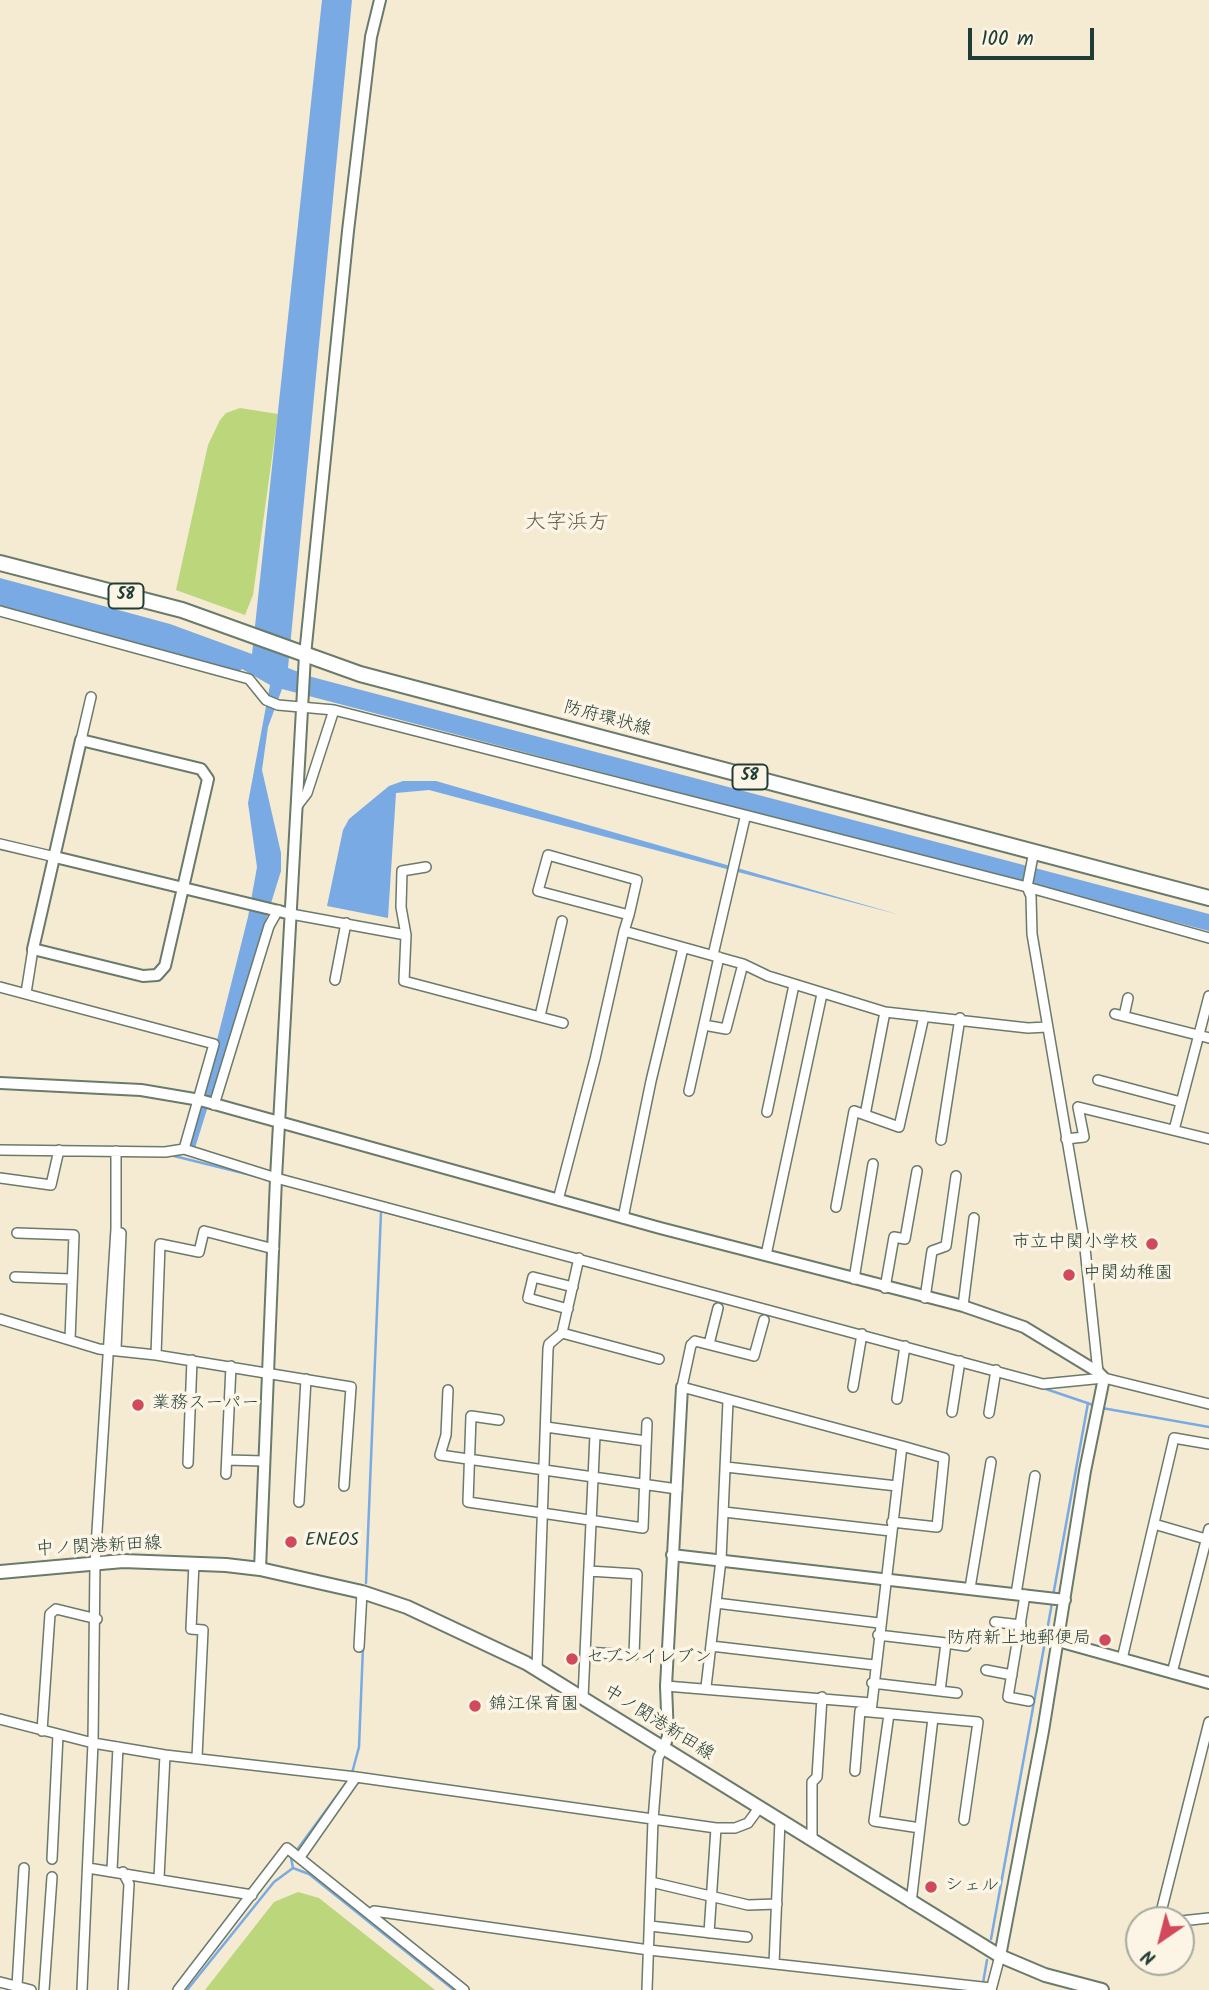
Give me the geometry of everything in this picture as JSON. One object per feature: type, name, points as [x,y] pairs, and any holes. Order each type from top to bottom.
[{"type":"main road","name":"防府環状線","points":[[0,563],[182,610],[250,637],[360,674],[457,701],[1035,855],[1209,898]]},
{"type":"main road","name":"中ノ関港新田線","points":[[0,1572],[96,1563],[194,1563],[260,1569],[362,1592],[458,1628],[537,1669],[1000,1956],[1045,1975],[1102,1990]]},
{"type":"street","points":[[260,1569],[276,1178],[302,706],[299,653],[371,37],[380,0]]},
{"type":"street","points":[[0,611],[249,679],[266,700],[278,705],[334,710],[745,818],[1027,887],[1209,938]]},
{"type":"street","points":[[26,993],[33,949],[91,697]]},
{"type":"street","points":[[297,806],[307,793],[334,710]]},
{"type":"street","points":[[33,949],[144,976],[158,975],[165,965],[208,786],[206,773],[81,740]]},
{"type":"street","points":[[689,1091],[745,818]]},
{"type":"street","points":[[0,844],[291,914],[406,935]]},
{"type":"street","points":[[558,1200],[629,915],[637,880],[548,855],[538,891],[629,915]]},
{"type":"street","points":[[370,1914],[374,1912],[649,1950],[991,1989],[1000,1956],[1058,1641],[1101,1375],[1084,1239],[1032,934],[1031,896],[1027,887],[1035,855]]},
{"type":"street","points":[[426,867],[402,871],[401,907],[406,935],[404,981],[563,1023]]},
{"type":"street","points":[[213,1104],[275,910]]},
{"type":"street","points":[[540,1016],[562,921]]},
{"type":"street","points":[[335,981],[346,923]]},
{"type":"street","points":[[624,931],[743,964],[794,985],[885,1012],[960,1018],[1028,1028],[1047,1027]]},
{"type":"street","points":[[623,1218],[651,1081],[683,948]]},
{"type":"street","points":[[704,1025],[726,1029],[743,964]]},
{"type":"street","points":[[767,1112],[794,985]]},
{"type":"street","points":[[0,987],[214,1044],[184,1149]]},
{"type":"street","points":[[765,1255],[822,994]]},
{"type":"street","points":[[1174,1130],[1204,1037],[1209,996]]},
{"type":"street","points":[[1128,998],[1119,1015],[1204,1037]]},
{"type":"street","points":[[865,1115],[885,1012]]},
{"type":"street","points":[[836,1207],[854,1111],[899,1127],[924,1016]]},
{"type":"street","points":[[941,1140],[960,1018]]},
{"type":"street","points":[[1098,1080],[1181,1102]]},
{"type":"street","points":[[0,1083],[141,1090],[200,1100],[623,1218],[885,1288],[963,1306],[1024,1326],[1101,1375],[1209,1404]]},
{"type":"street","points":[[1066,1139],[1084,1137],[1078,1107],[1209,1139]]},
{"type":"street","points":[[0,1150],[184,1149],[276,1178],[1043,1384],[1101,1375]]},
{"type":"street","points":[[0,1178],[51,1185],[59,1150]]},
{"type":"street","points":[[111,1349],[116,1151]]},
{"type":"street","points":[[854,1279],[873,1164]]},
{"type":"street","points":[[885,1288],[894,1237],[905,1239],[916,1171]]},
{"type":"street","points":[[925,1298],[932,1251],[946,1246],[956,1176]]},
{"type":"street","points":[[963,1306],[974,1218]]},
{"type":"street","points":[[156,1355],[160,1244],[199,1252],[204,1231],[274,1250]]},
{"type":"street","points":[[17,1233],[74,1235],[70,1340]]},
{"type":"street","points":[[82,1990],[93,1743],[96,1563],[121,1233]]},
{"type":"street","points":[[537,1669],[548,1349],[549,1344],[562,1333],[579,1258]]},
{"type":"street","points":[[15,1277],[72,1279]]},
{"type":"street","points":[[568,1309],[528,1298],[533,1277],[573,1287]]},
{"type":"street","points":[[709,1344],[718,1308]]},
{"type":"street","points":[[0,1319],[111,1349],[351,1387],[344,1486]]},
{"type":"street","points":[[647,1990],[658,1758],[668,1737],[666,1686],[682,1387],[691,1345],[695,1341],[754,1356],[764,1320]]},
{"type":"street","points":[[562,1333],[659,1359]]},
{"type":"street","points":[[853,1387],[862,1334]]},
{"type":"street","points":[[897,1399],[905,1346]]},
{"type":"street","points":[[188,1463],[192,1360]]},
{"type":"street","points":[[952,1412],[960,1361]]},
{"type":"street","points":[[226,1475],[231,1366]]},
{"type":"street","points":[[989,1413],[996,1370]]},
{"type":"street","points":[[299,1502],[306,1379]]},
{"type":"street","points":[[682,1387],[944,1458],[937,1527],[891,1527],[724,1512]]},
{"type":"street","points":[[448,1390],[446,1435],[440,1455],[677,1489]]},
{"type":"street","points":[[706,1688],[721,1560],[728,1401]]},
{"type":"street","points":[[499,1420],[471,1416],[468,1502],[643,1528],[647,1423]]},
{"type":"street","points":[[546,1427],[646,1441]]},
{"type":"street","points":[[583,1698],[595,1435]]},
{"type":"street","points":[[1122,1659],[1174,1438],[1209,1444]]},
{"type":"street","points":[[871,1707],[902,1446]]},
{"type":"street","points":[[227,1460],[264,1461]]},
{"type":"street","points":[[970,1588],[991,1462]]},
{"type":"street","points":[[726,1467],[897,1486]]},
{"type":"street","points":[[1029,1701],[1008,1697],[1021,1625],[1021,1594],[1035,1476]]},
{"type":"street","points":[[1154,1524],[1208,1536],[1172,1673]]},
{"type":"street","points":[[673,1555],[1065,1600]]},
{"type":"street","points":[[194,1563],[191,1629],[203,1630],[197,1757]]},
{"type":"street","points":[[585,1652],[634,1655],[637,1574],[589,1571]]},
{"type":"street","points":[[359,1647],[362,1592]]},
{"type":"street","points":[[716,1604],[879,1623]]},
{"type":"street","points":[[42,1731],[50,1614],[56,1609],[97,1619]]},
{"type":"street","points":[[995,1622],[1021,1625]]},
{"type":"street","points":[[878,1635],[965,1646]]},
{"type":"street","points":[[1058,1641],[1209,1683]]},
{"type":"street","points":[[940,1690],[946,1643]]},
{"type":"street","points":[[711,1646],[874,1665]]},
{"type":"street","points":[[986,1670],[1012,1675]]},
{"type":"street","points":[[872,1683],[957,1693]]},
{"type":"street","points":[[666,1686],[822,1697],[871,1707],[889,1714],[978,1722],[964,1820]]},
{"type":"street","points":[[813,1841],[812,1783],[817,1777],[822,1697]]},
{"type":"street","points":[[855,1771],[860,1711],[871,1707]]},
{"type":"street","points":[[889,1714],[874,1821],[920,1828]]},
{"type":"street","points":[[911,1903],[933,1718]]},
{"type":"street","points":[[0,1719],[93,1743],[165,1755],[356,1777],[716,1828],[735,1828],[748,1823],[759,1808]]},
{"type":"street","points":[[1162,1906],[1209,1722]]},
{"type":"street","points":[[52,1859],[58,1735]]},
{"type":"street","points":[[118,1747],[117,1871],[129,1884],[123,1990]]},
{"type":"street","points":[[159,1878],[165,1755]]},
{"type":"street","points":[[300,1857],[356,1777]]},
{"type":"street","points":[[774,1964],[780,1821]]},
{"type":"street","points":[[709,1933],[716,1828]]},
{"type":"street","points":[[178,1990],[287,1849],[464,1990]]},
{"type":"street","points":[[88,1867],[252,1895]]},
{"type":"street","points":[[17,1986],[24,1868]]},
{"type":"street","points":[[44,1990],[52,1877]]},
{"type":"street","points":[[651,1882],[713,1894],[748,1905],[777,1904]]},
{"type":"street","points":[[650,1926],[747,1937]]},
{"type":"street","points":[[0,1982],[31,1990]]},
{"type":"green space","points":[[240,408],[278,414],[253,595],[245,615],[176,590],[208,445],[226,413]]},
{"type":"green space","points":[[298,1892],[319,1898],[435,1990],[205,1990],[274,1902]]},
{"type":"water","points":[[322,0],[352,0],[288,668],[312,677],[1209,914],[1209,931],[282,689],[268,727],[262,770],[281,853],[281,871],[195,1148],[187,1146],[248,917],[257,867],[248,803],[270,685],[242,669],[237,673],[0,608],[0,578],[170,624],[252,654]]},
{"type":"water","points":[[403,781],[436,781],[900,915],[429,790],[396,793],[388,918],[327,906],[343,830],[349,819],[389,786]]},
{"type":"waterway","points":[[170,1155],[259,1177]]},
{"type":"waterway","points":[[329,1197],[519,1248]]},
{"type":"waterway","points":[[366,1583],[381,1212]]},
{"type":"waterway","points":[[1043,1388],[1096,1406]]},
{"type":"waterway","points":[[1053,1596],[1088,1403]]},
{"type":"waterway","points":[[1102,1408],[1209,1427]]},
{"type":"waterway","points":[[991,1939],[1052,1603]]},
{"type":"waterway","points":[[352,1773],[359,1747],[363,1647]]},
{"type":"waterway","points":[[293,1868],[291,1858],[349,1779]]},
{"type":"waterway","points":[[293,1868],[309,1874],[454,1990]]},
{"type":"waterway","points":[[187,1990],[274,1882],[293,1868]]},
{"type":"waterway","points":[[983,1983],[987,1960]]},
{"type":"place","name":"市立中関小学校","points":[[1152,1244]]},
{"type":"place","name":"中関幼稚園","points":[[1069,1275]]},
{"type":"place","name":"業務スーパー","points":[[138,1405]]},
{"type":"place","name":"ENEOS","points":[[291,1542]]},
{"type":"place","name":"防府新上地郵便局","points":[[1105,1640]]},
{"type":"place","name":"セブンイレブン","points":[[572,1659]]},
{"type":"place","name":"錦江保育園","points":[[475,1706]]},
{"type":"place","name":"シェル","points":[[931,1887]]},
{"type":"district","name":"大字浜方","points":[[567,524]]}]
